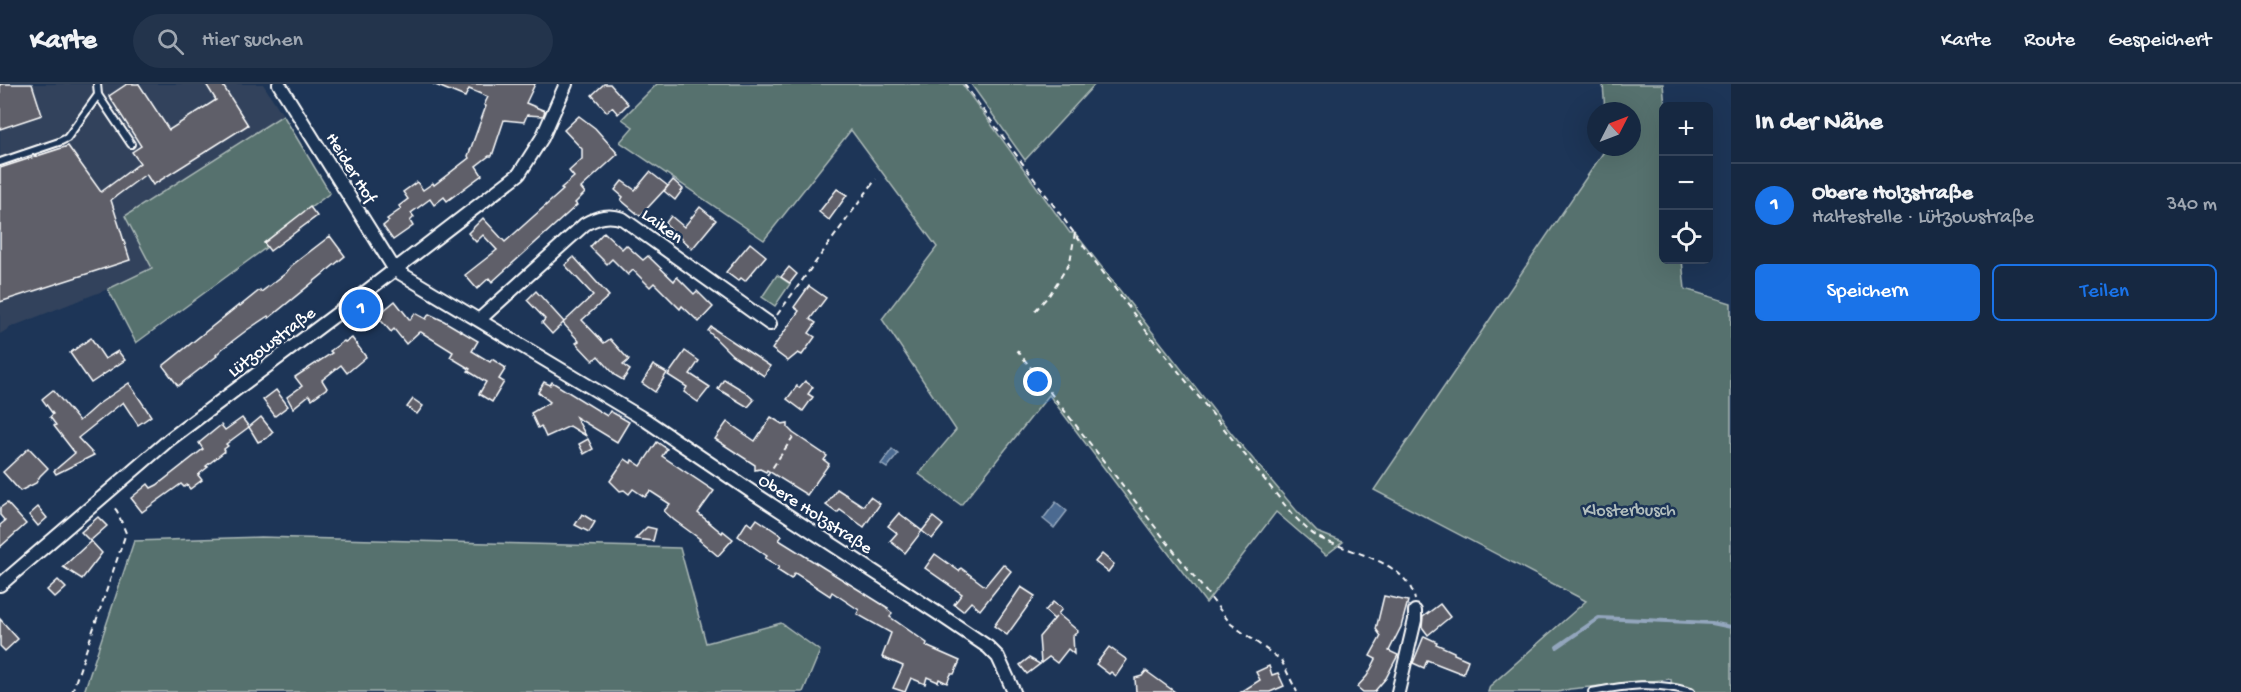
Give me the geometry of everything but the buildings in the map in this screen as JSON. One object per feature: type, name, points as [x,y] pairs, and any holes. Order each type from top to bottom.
[{"type":"street","name":"Heider Hof","points":[[279,84],[395,270]]},
{"type":"street","name":"Lützowstraße","points":[[0,585],[170,439],[519,174],[542,138],[566,84]]},
{"type":"street","name":"Laiken","points":[[480,319],[585,224],[610,216],[623,219],[770,324]]},
{"type":"street","name":"Obere Holzstraße","points":[[395,270],[647,421],[988,647],[1000,661],[1014,692]]},
{"type":"street","points":[[1398,692],[1415,620],[1415,611]]},
{"type":"lane","points":[[97,84],[98,95],[131,144]]},
{"type":"lane","points":[[0,162],[67,138],[98,95]]},
{"type":"lane","points":[[1592,692],[1646,684],[1673,687],[1690,692]]},
{"type":"path","points":[[964,84],[1174,367],[1292,514],[1318,537],[1380,562],[1403,578],[1413,593],[1415,611]]},
{"type":"path","points":[[770,324],[876,179]]},
{"type":"path","points":[[1035,311],[1050,294],[1070,262],[1075,233]]},
{"type":"path","points":[[1017,350],[1231,624],[1281,660],[1297,692]]},
{"type":"path","points":[[755,494],[793,437]]},
{"type":"path","points":[[72,692],[126,533],[117,511],[104,495]]},
{"type":"shaded area","points":[[0,84],[263,84],[283,115],[126,216],[152,268],[108,289],[11,327],[0,334]]},
{"type":"shaded area","points":[[892,449],[898,454],[887,468],[881,464]]},
{"type":"shaded area","points":[[1056,502],[1067,511],[1054,528],[1043,519]]},
{"type":"green space","points":[[657,84],[962,84],[1070,233],[1075,233],[1232,434],[1317,532],[1343,542],[1326,555],[1276,512],[1206,603],[1049,395],[961,505],[919,474],[956,430],[882,319],[937,247],[851,130],[764,240],[620,142],[633,127],[622,119]]},
{"type":"green space","points":[[971,84],[1095,84],[1025,160]]},
{"type":"green space","name":"Klosterbusch","points":[[1603,84],[1663,84],[1665,102],[1659,102],[1659,264],[1682,264],[1685,289],[1731,303],[1731,692],[1672,692],[1671,679],[1558,692],[1488,692],[1490,686],[1586,601],[1374,490],[1601,156],[1641,156],[1641,102],[1604,102]]},
{"type":"green space","points":[[283,115],[330,193],[264,243],[267,247],[136,343],[108,289],[152,268],[125,216]]},
{"type":"green space","points":[[777,275],[790,284],[775,306],[762,297]]},
{"type":"green space","points":[[261,537],[680,548],[706,643],[781,623],[820,651],[803,692],[84,692],[134,541]]},
{"type":"waterway","points":[[1557,647],[1599,618],[1712,623],[1731,627]]},
{"type":"place","name":"Obere Holzstraße","points":[[361,309]]}]
